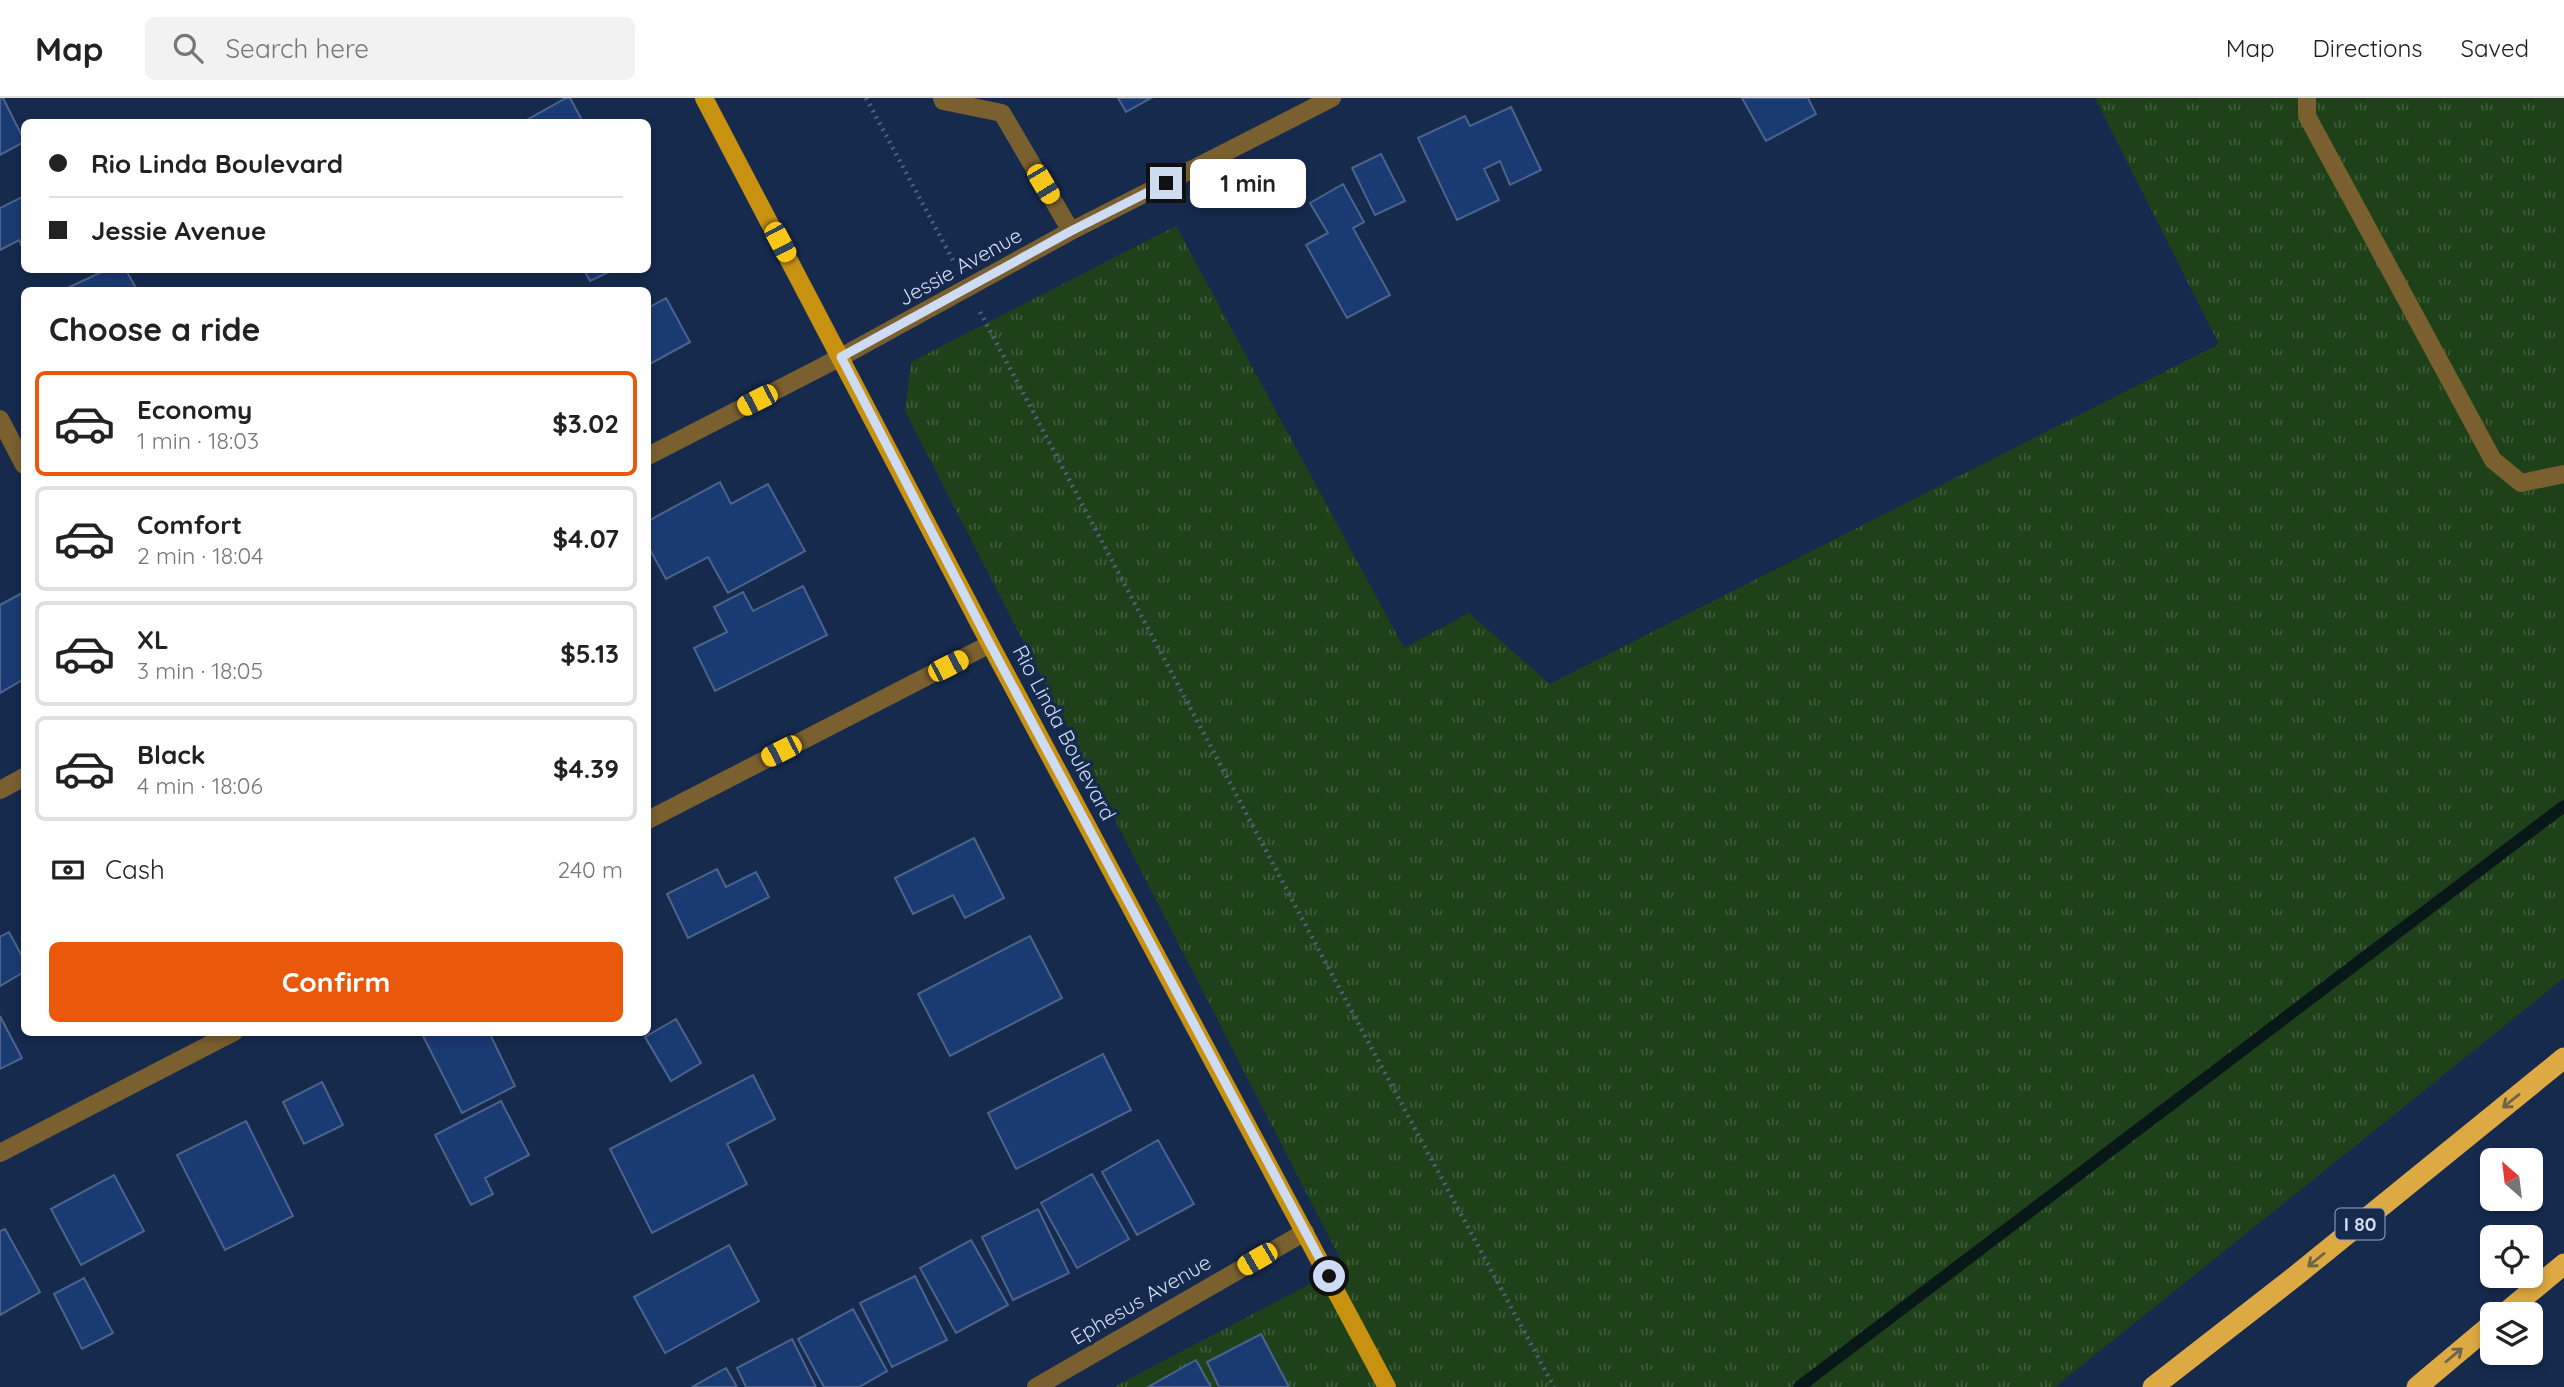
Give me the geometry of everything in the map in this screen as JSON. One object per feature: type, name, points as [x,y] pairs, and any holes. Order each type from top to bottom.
[{"type":"highway","name":"I 80","points":[[2154,1387],[2564,1058]]},
{"type":"highway","points":[[2518,1302],[2564,1264]]},
{"type":"highway","points":[[2417,1387],[2480,1334]]},
{"type":"main road","name":"Rio Linda Boulevard","points":[[704,98],[990,644],[1387,1387]]},
{"type":"street","points":[[942,98],[943,102],[1005,106],[1071,231]]},
{"type":"street","name":"Jessie Avenue","points":[[651,454],[841,357],[1071,231],[1332,98]]},
{"type":"street","points":[[2307,98],[2307,116],[2493,460],[2521,483],[2564,474]]},
{"type":"street","points":[[0,419],[21,459]]},
{"type":"street","points":[[651,818],[990,644]]},
{"type":"street","points":[[0,790],[21,779]]},
{"type":"street","points":[[0,1153],[226,1036]]},
{"type":"street","name":"Ephesus Avenue","points":[[1036,1387],[1305,1232]]},
{"type":"path","points":[[866,98],[1554,1387]]},
{"type":"green space","points":[[2095,98],[2564,98],[2564,978],[2055,1387],[1114,1387],[1344,1266],[905,411],[911,362],[1176,226],[1404,648],[1469,613],[1550,684],[2219,344]]},
{"type":"building","points":[[0,98],[3,98],[21,134],[21,144],[0,155]]},
{"type":"building","points":[[570,98],[581,119],[529,119]]},
{"type":"building","points":[[1118,98],[1151,98],[1126,112]]},
{"type":"building","points":[[1742,98],[1808,98],[1816,114],[1766,141]]},
{"type":"building","points":[[1511,107],[1541,170],[1510,185],[1500,161],[1484,169],[1499,200],[1457,220],[1418,138],[1465,116],[1470,126]]},
{"type":"building","points":[[1381,154],[1405,201],[1375,215],[1352,168]]},
{"type":"building","points":[[1343,184],[1364,222],[1353,228],[1390,295],[1347,318],[1306,245],[1328,233],[1310,203]]},
{"type":"building","points":[[21,198],[21,244],[19,240],[0,250],[0,208]]},
{"type":"building","points":[[100,273],[128,273],[135,287],[69,287]]},
{"type":"building","points":[[586,273],[607,273],[590,281]]},
{"type":"building","points":[[666,298],[690,342],[651,363],[651,306]]},
{"type":"building","points":[[720,482],[731,504],[768,484],[805,551],[728,593],[708,557],[666,579],[651,552],[651,519]]},
{"type":"building","points":[[803,586],[827,635],[715,691],[694,648],[727,632],[714,607],[743,592],[753,611]]},
{"type":"building","points":[[21,594],[21,681],[0,693],[0,605]]},
{"type":"building","points":[[974,838],[1004,898],[965,918],[953,895],[913,914],[895,878]]},
{"type":"building","points":[[717,869],[726,887],[756,872],[769,897],[688,938],[667,894]]},
{"type":"building","points":[[9,932],[21,954],[21,974],[0,986],[0,937]]},
{"type":"building","points":[[1030,936],[1062,998],[950,1056],[918,994]]},
{"type":"building","points":[[0,1016],[22,1058],[0,1069]]},
{"type":"building","points":[[676,1019],[701,1063],[671,1081],[645,1037],[651,1036]]},
{"type":"building","points":[[423,1036],[491,1036],[515,1086],[462,1113]]},
{"type":"building","points":[[1103,1054],[1131,1110],[1016,1169],[988,1113]]},
{"type":"building","points":[[753,1075],[775,1119],[727,1144],[747,1184],[652,1233],[610,1149]]},
{"type":"building","points":[[322,1082],[343,1125],[304,1144],[283,1102]]},
{"type":"building","points":[[501,1101],[529,1155],[485,1178],[493,1194],[471,1205],[435,1135]]},
{"type":"building","points":[[246,1121],[293,1216],[225,1250],[177,1155]]},
{"type":"building","points":[[1158,1140],[1194,1204],[1137,1235],[1102,1172]]},
{"type":"building","points":[[1092,1174],[1129,1239],[1077,1268],[1041,1203]]},
{"type":"building","points":[[114,1175],[144,1231],[81,1265],[51,1209]]},
{"type":"building","points":[[1038,1209],[1069,1273],[1013,1300],[982,1237]]},
{"type":"building","points":[[5,1229],[40,1292],[0,1315],[0,1231]]},
{"type":"building","points":[[971,1240],[1008,1305],[956,1333],[920,1268]]},
{"type":"building","points":[[729,1245],[759,1301],[665,1353],[634,1297]]},
{"type":"building","points":[[915,1276],[947,1340],[892,1367],[860,1303]]},
{"type":"building","points":[[84,1278],[113,1333],[82,1349],[54,1294]]},
{"type":"building","points":[[853,1309],[887,1371],[859,1387],[824,1387],[798,1339]]},
{"type":"building","points":[[1261,1334],[1289,1387],[1219,1387],[1207,1362]]},
{"type":"building","points":[[792,1339],[816,1387],[746,1387],[737,1368]]},
{"type":"building","points":[[1196,1360],[1211,1387],[1148,1387]]},
{"type":"building","points":[[726,1368],[737,1387],[692,1387]]},
{"type":"waterway","points":[[1799,1387],[2564,806]]},
{"type":"route","points":[[1166,183],[1071,231],[841,357],[990,644],[1329,1276]]}]
